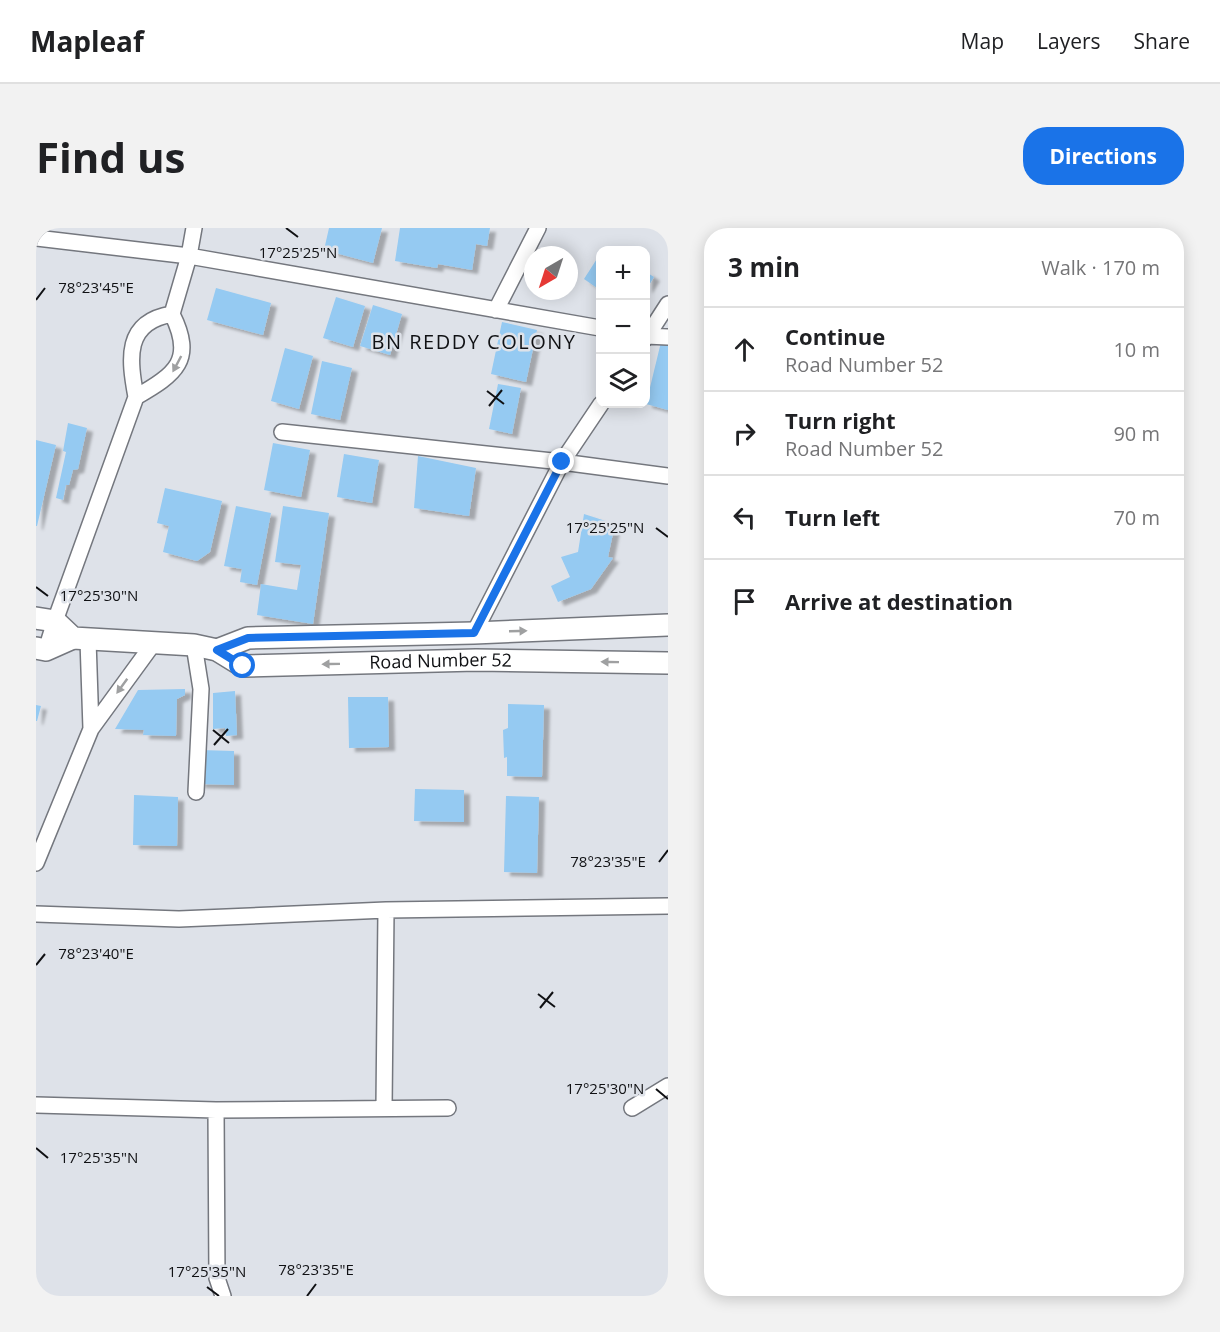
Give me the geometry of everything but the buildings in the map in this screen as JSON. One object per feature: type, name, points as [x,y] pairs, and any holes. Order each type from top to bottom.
[{"type":"main road","points":[[45,620],[81,639]]},
{"type":"main road","name":"Road Number 52","points":[[217,650],[248,638],[474,633],[668,625]]},
{"type":"main road","name":"Road Number 52","points":[[41,649],[81,639],[194,645],[217,650],[243,666],[476,660],[668,663]]},
{"type":"street","points":[[136,397],[156,386],[173,372],[182,356],[181,333],[172,314],[189,256],[194,228]]},
{"type":"street","points":[[496,310],[538,228]]},
{"type":"street","points":[[36,238],[59,235],[596,327]]},
{"type":"street","points":[[650,331],[668,304]]},
{"type":"street","points":[[41,649],[45,620],[136,397],[131,373],[130,351],[134,337],[159,316],[172,314]]},
{"type":"street","points":[[650,337],[668,337]]},
{"type":"street","points":[[474,633],[562,462],[598,408]]},
{"type":"street","points":[[282,432],[562,462],[668,476]]},
{"type":"street","points":[[81,639],[91,729]]},
{"type":"street","points":[[36,863],[91,729],[153,644]]},
{"type":"street","points":[[194,645],[201,688],[195,792]]},
{"type":"street","points":[[36,914],[178,919],[386,910],[668,906]]},
{"type":"street","points":[[384,1108],[386,910]]},
{"type":"street","points":[[632,1108],[668,1086]]},
{"type":"street","points":[[36,1105],[216,1110],[448,1108]]},
{"type":"street","points":[[216,1110],[217,1278],[223,1296]]},
{"type":"district","name":"BN REDDY COLONY","points":[[474,342]]},
{"type":"route","points":[[243,666],[217,650],[248,638],[474,633],[562,462]]}]
